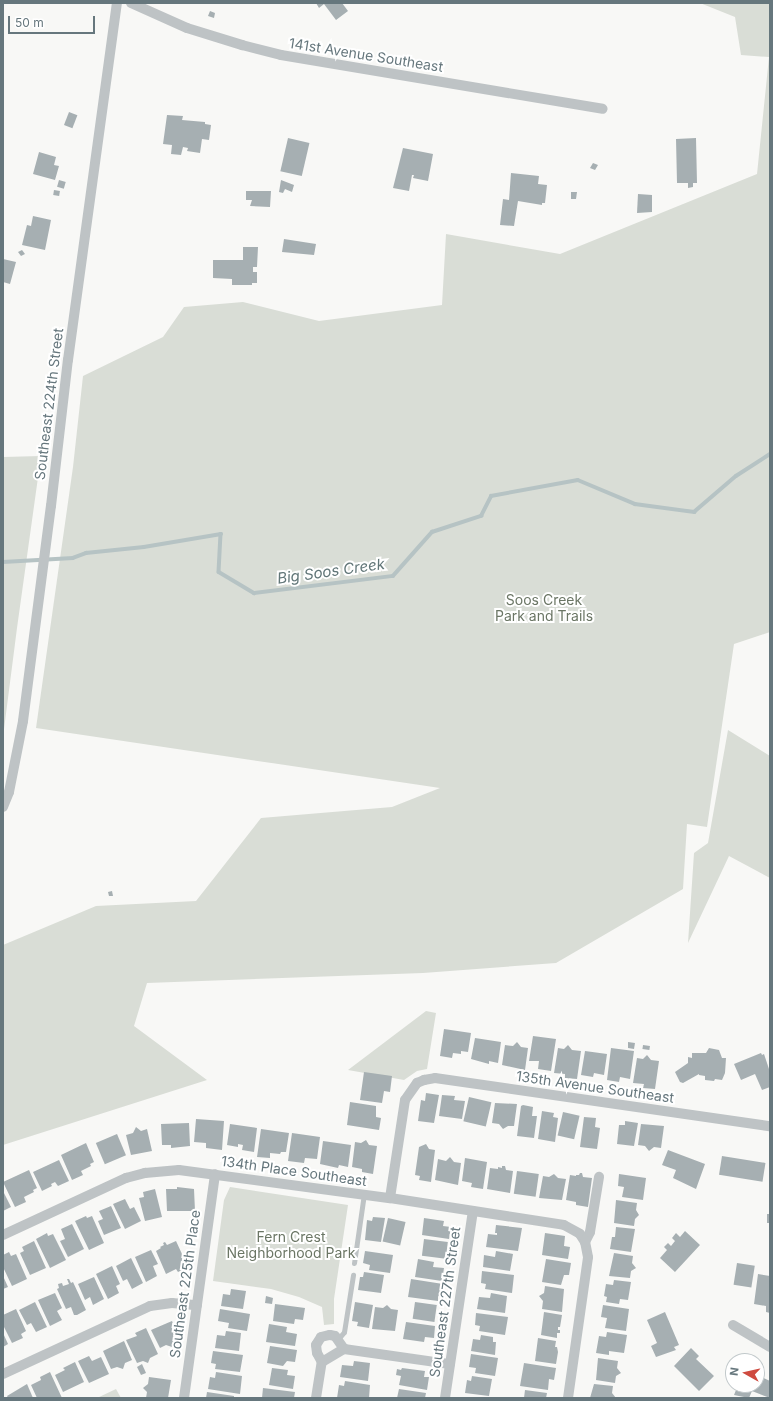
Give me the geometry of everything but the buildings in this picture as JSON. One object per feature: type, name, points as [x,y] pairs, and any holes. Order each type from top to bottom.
[{"type":"street","name":"Southeast 224th Street","points":[[3,806],[9,792],[22,728],[69,352],[117,3]]},
{"type":"street","name":"141st Avenue Southeast","points":[[131,3],[187,28],[281,55],[603,109]]},
{"type":"street","name":"135th Avenue Southeast","points":[[390,1198],[405,1100],[409,1092],[417,1083],[424,1080],[435,1078],[770,1126]]},
{"type":"street","name":"134th Place Southeast","points":[[3,1235],[126,1178],[163,1171],[179,1170],[364,1194],[564,1225],[580,1234],[585,1242]]},
{"type":"street","name":"Southeast 225th Place","points":[[184,1398],[215,1174]]},
{"type":"street","points":[[568,1398],[588,1257],[585,1242],[590,1232],[599,1177]]},
{"type":"street","name":"Southeast 227th Street","points":[[445,1398],[472,1211]]},
{"type":"street","points":[[3,1374],[150,1306],[172,1303],[197,1305]]},
{"type":"street","points":[[733,1325],[770,1347]]},
{"type":"street","points":[[316,1398],[322,1362],[316,1349],[318,1340],[324,1335],[330,1335],[338,1339],[344,1349]]},
{"type":"street","points":[[322,1362],[344,1349],[450,1364]]},
{"type":"lane","points":[[354,1263],[364,1194]]},
{"type":"lane","points":[[338,1339],[344,1332],[353,1274]]},
{"type":"green space","name":"Soos Creek Park and Trails","points":[[700,3],[770,3],[770,632],[734,644],[707,827],[687,824],[683,889],[556,963],[423,973],[147,983],[134,1026],[207,1080],[3,1145],[3,945],[96,906],[196,901],[261,818],[392,807],[440,788],[36,728],[73,467],[83,376],[163,337],[184,307],[243,302],[319,321],[442,305],[446,234],[560,254],[757,174],[769,57],[741,55],[735,17]]},
{"type":"green space","points":[[41,456],[17,628],[3,737],[3,457]]},
{"type":"green space","points":[[728,730],[770,756],[770,878],[729,856],[688,943],[694,853],[708,843]]},
{"type":"green space","points":[[426,1011],[436,1013],[427,1069],[417,1071],[404,1080],[348,1070]]},
{"type":"green space","name":"Fern Crest Neighborhood Park","points":[[230,1187],[348,1205],[334,1299],[334,1324],[324,1325],[322,1307],[299,1297],[271,1289],[213,1281],[224,1200]]},
{"type":"green space","points":[[116,1389],[121,1398],[97,1398]]},
{"type":"waterway","name":"Big Soos Creek","points":[[3,562],[73,558],[86,553],[144,547],[221,534],[219,572],[254,593],[393,576],[432,532],[481,516],[491,496],[578,480],[635,504],[694,512],[736,476],[770,454]]}]
